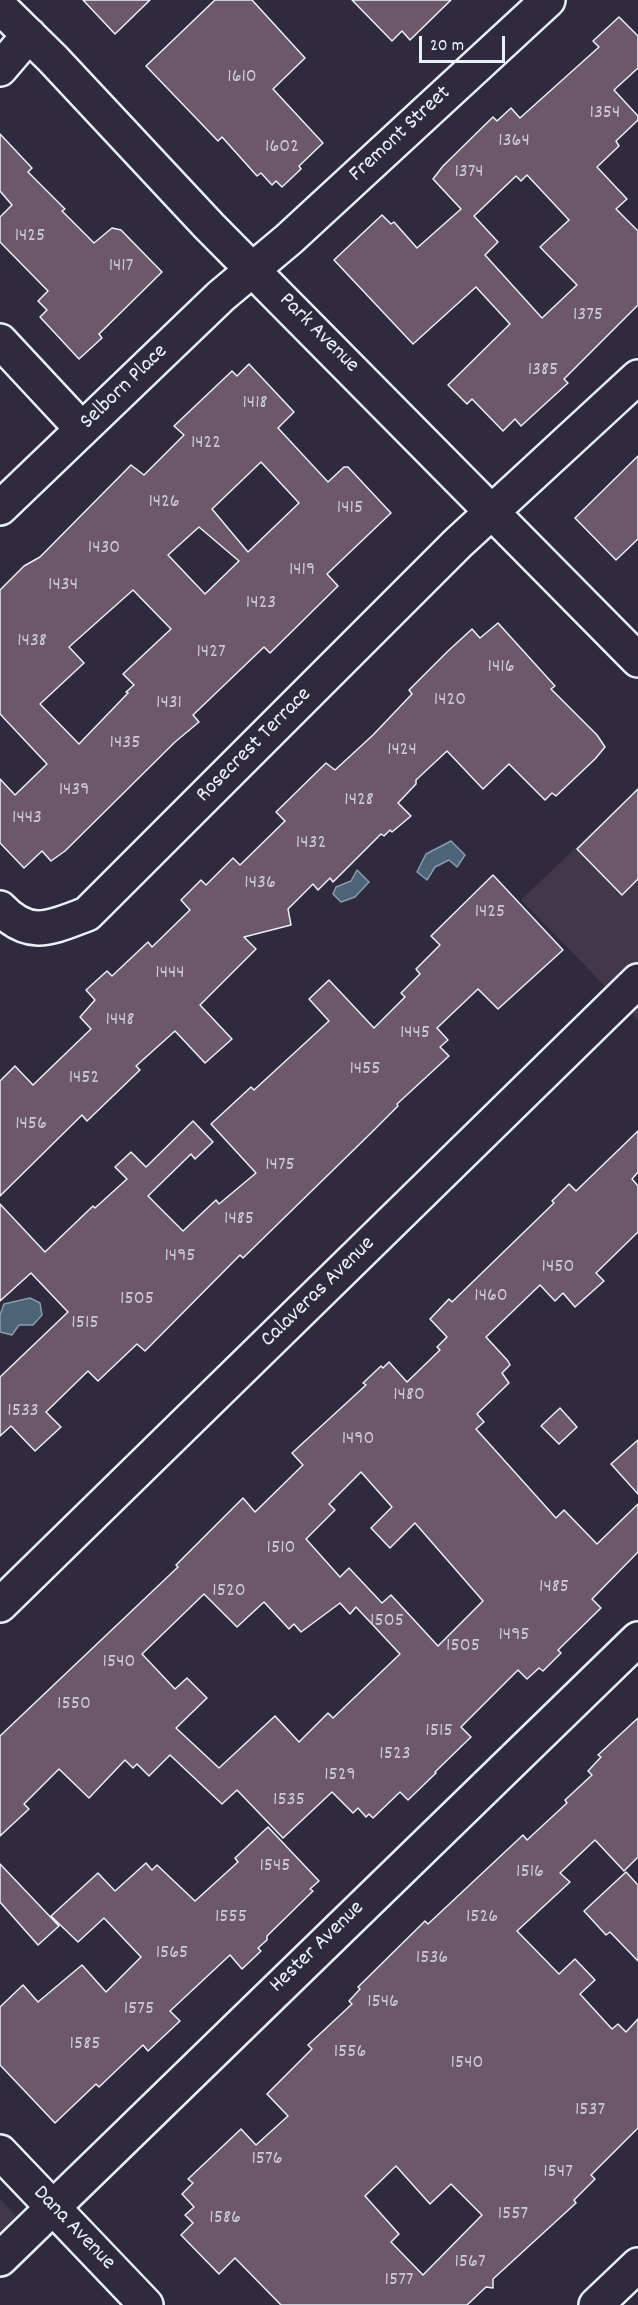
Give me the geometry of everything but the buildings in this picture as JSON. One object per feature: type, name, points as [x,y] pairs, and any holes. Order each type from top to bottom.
[{"type":"street","name":"Fremont Street","points":[[253,269],[548,0]]},
{"type":"street","name":"Park Avenue","points":[[0,7],[209,226],[493,510],[638,660]]},
{"type":"street","points":[[0,69],[29,35]]},
{"type":"street","name":"Selborn Place","points":[[0,508],[253,269]]},
{"type":"street","points":[[0,341],[82,429]]},
{"type":"street","name":"Rosecrest Terrace","points":[[0,908],[13,922],[45,930],[87,914],[493,510],[638,377]]},
{"type":"street","name":"Calaveras Avenue","points":[[0,1605],[638,981]]},
{"type":"street","name":"Hester Avenue","points":[[0,2259],[638,1638]]},
{"type":"street","name":"Dana Avenue","points":[[0,2152],[146,2305]]},
{"type":"street","points":[[596,2305],[638,2265]]},
{"type":"shaded area","points":[[638,788],[638,1020],[521,900]]},
{"type":"shaded area","points":[[0,2199],[16,2216],[0,2232]]},
{"type":"water","points":[[451,841],[465,855],[457,867],[449,860],[435,867],[427,880],[417,872],[426,854]]},
{"type":"water","points":[[357,870],[369,882],[355,897],[341,902],[333,894],[336,887],[351,881]]},
{"type":"water","points":[[30,1298],[40,1303],[42,1315],[33,1325],[19,1325],[12,1335],[0,1332],[0,1315],[4,1304]]}]
